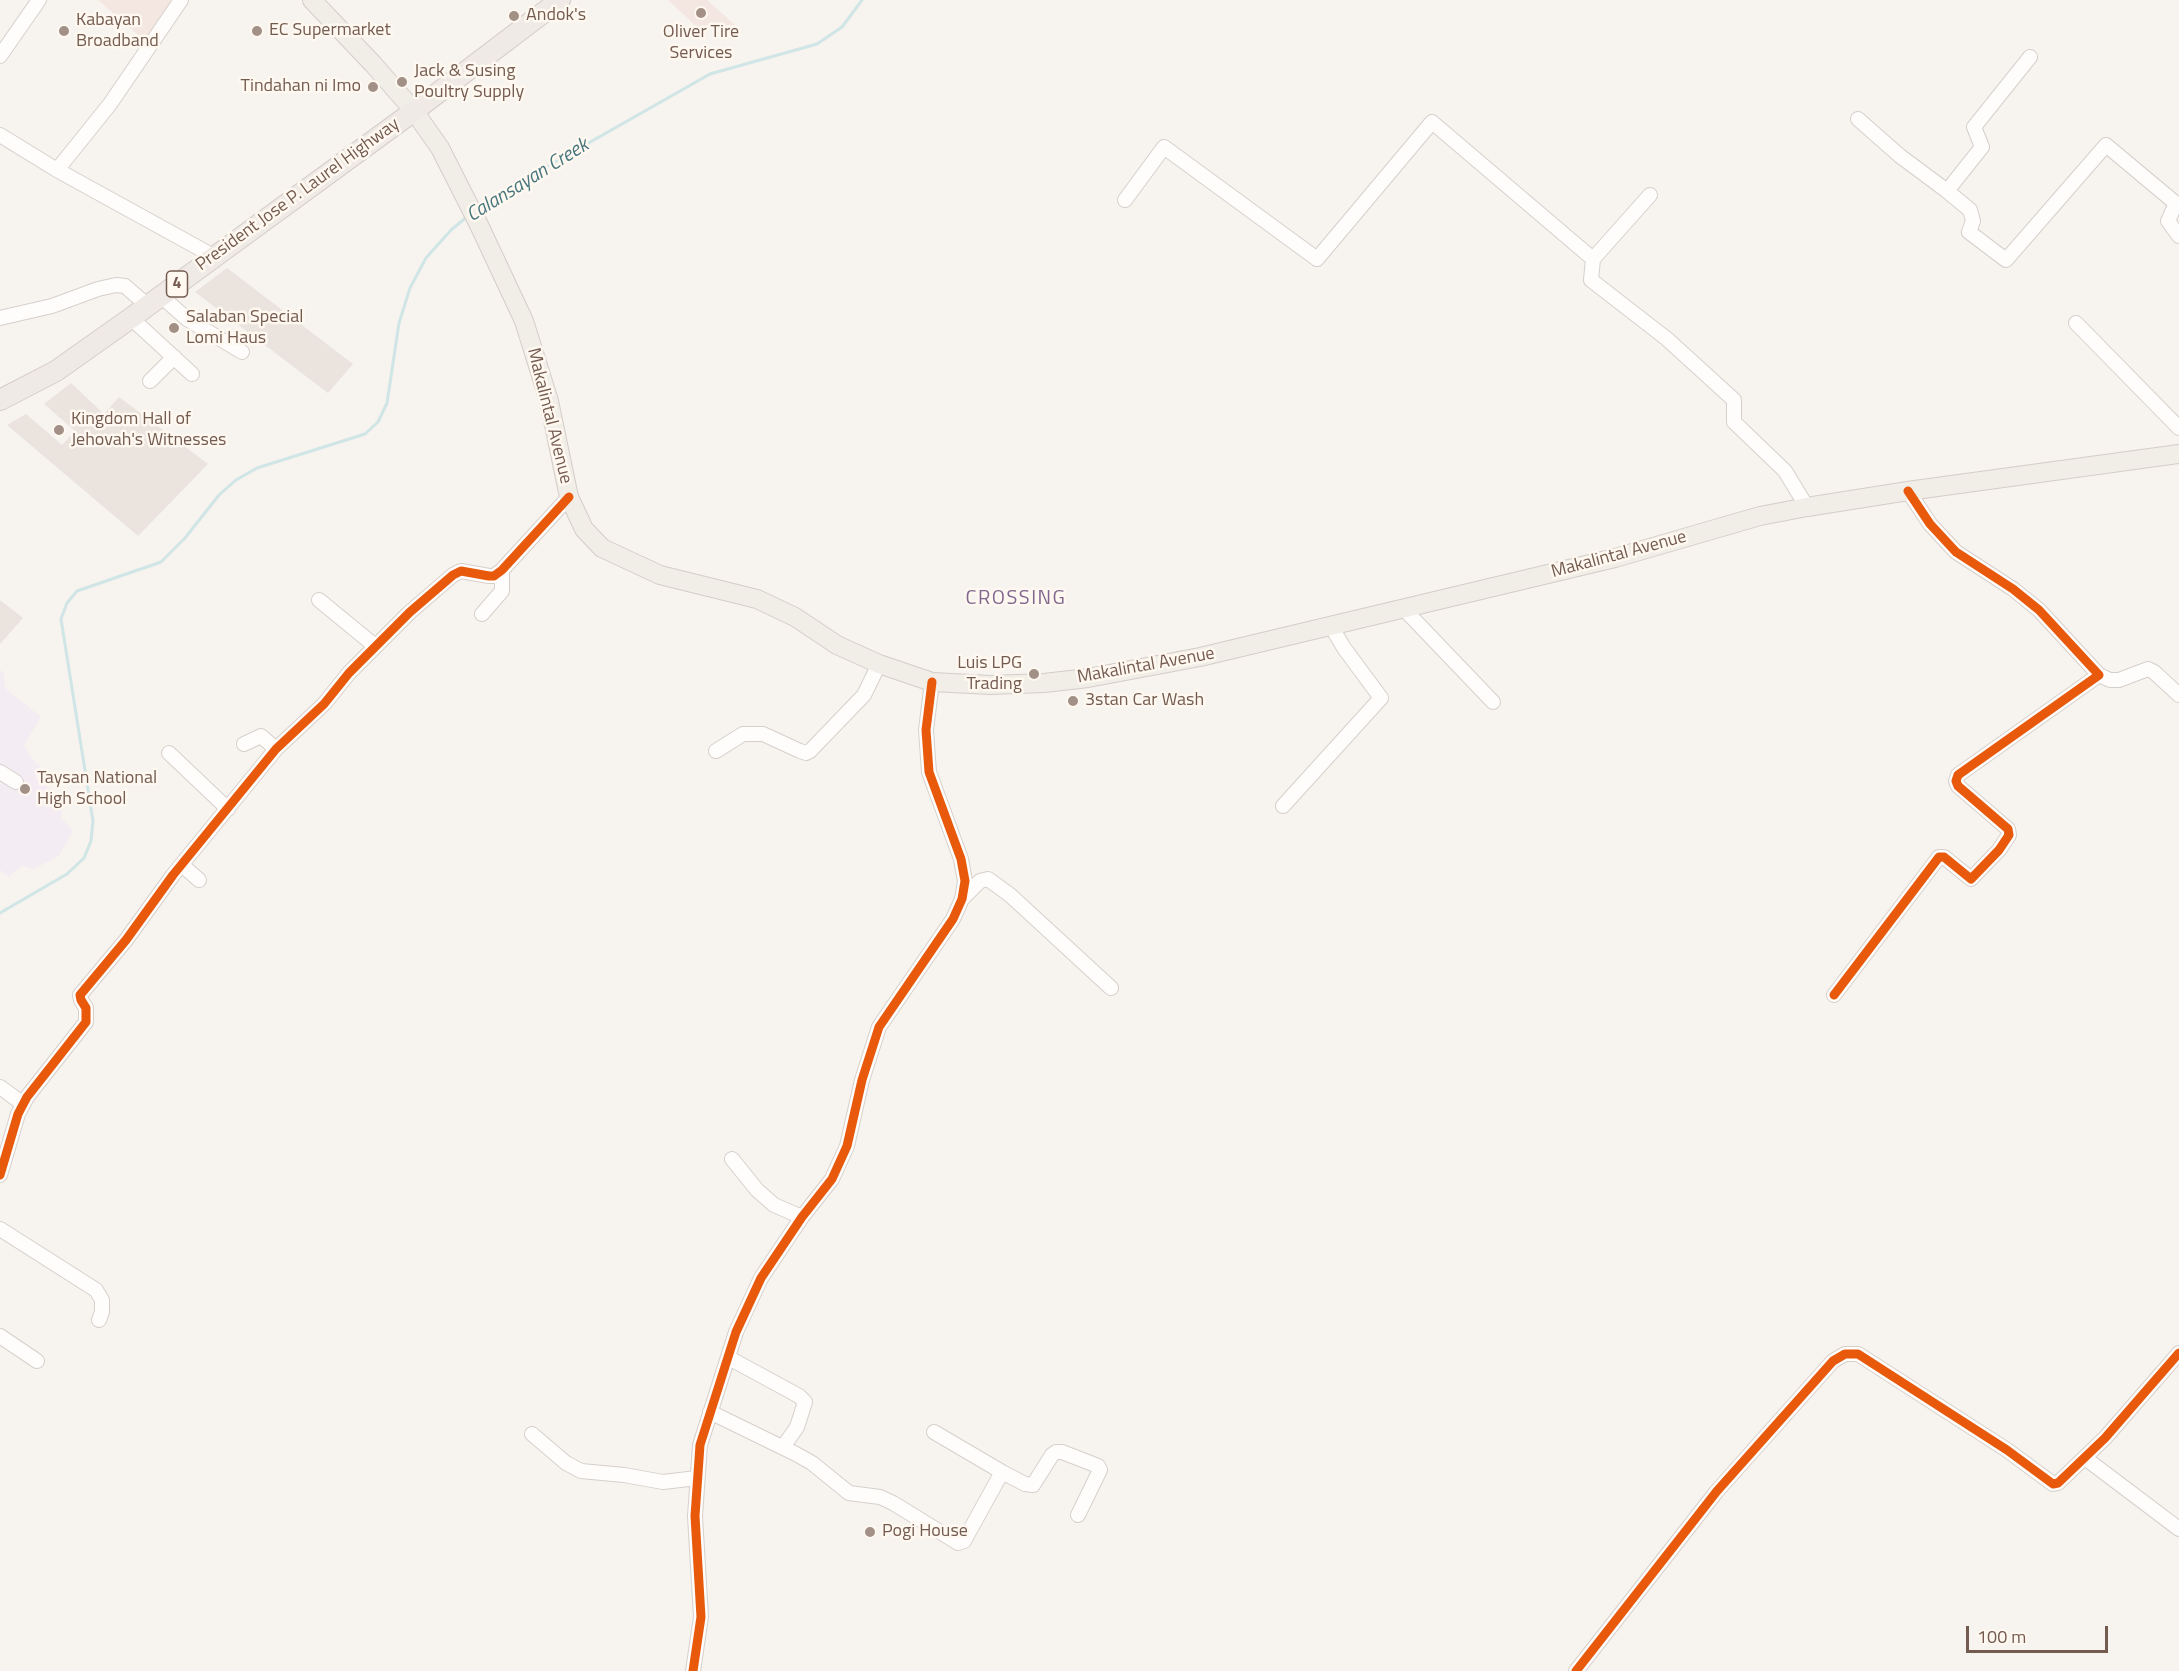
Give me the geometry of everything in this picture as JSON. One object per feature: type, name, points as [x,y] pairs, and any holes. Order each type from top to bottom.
[{"type":"highway","name":"President Jose P. Laurel Highway","points":[[0,400],[56,371],[155,301],[414,111],[560,0]]},
{"type":"main road","name":"Makalintal Avenue","points":[[312,0],[414,111],[440,148],[524,321],[549,401],[568,497],[584,530],[602,548],[660,575],[757,599],[795,617],[837,645],[879,664],[932,682],[990,685],[1044,683],[1088,678],[1200,657],[1404,609],[1615,558],[1760,516],[1908,491],[2179,454]]},
{"type":"street","points":[[0,56],[39,0]]},
{"type":"street","points":[[57,170],[110,104],[181,0]]},
{"type":"street","points":[[1947,191],[1982,147],[1974,127],[2030,57]]},
{"type":"street","points":[[1858,119],[1900,156],[1970,210],[1973,221],[1969,232],[2006,260],[2106,145],[2177,205],[2168,221],[2179,236]]},
{"type":"street","points":[[1125,200],[1164,147],[1317,259],[1432,122],[1593,259]]},
{"type":"street","points":[[0,135],[57,170],[215,256]]},
{"type":"street","points":[[1650,195],[1593,259],[1591,280],[1667,339],[1734,400],[1734,422],[1785,471],[1808,507]]},
{"type":"street","points":[[0,318],[52,306],[98,289],[116,285],[125,286],[242,352]]},
{"type":"street","points":[[131,318],[192,374]]},
{"type":"street","points":[[2076,323],[2179,428]]},
{"type":"street","points":[[150,381],[174,357]]},
{"type":"street","points":[[1908,491],[1930,524],[1956,552],[2013,589],[2040,610],[2099,675],[2110,680],[2119,680],[2148,669],[2179,695]]},
{"type":"street","points":[[0,1175],[7,1147],[23,1104],[86,1022],[86,1008],[80,995],[276,749],[324,704],[375,646],[453,575],[461,571],[494,576],[568,497]]},
{"type":"street","points":[[482,614],[502,591],[502,570]]},
{"type":"street","points":[[319,600],[375,646]]},
{"type":"street","points":[[1404,609],[1493,702]]},
{"type":"street","points":[[1283,806],[1381,698],[1344,648],[1331,626]]},
{"type":"street","points":[[716,751],[744,734],[763,734],[800,751],[806,753],[810,751],[864,695],[879,664]]},
{"type":"street","points":[[1834,995],[1939,858],[1944,857],[1971,879],[1999,850],[2009,835],[2008,830],[1958,786],[1958,775],[2099,675]]},
{"type":"street","points":[[693,1671],[701,1617],[695,1516],[700,1445],[736,1332],[761,1278],[802,1217],[832,1179],[847,1146],[862,1080],[879,1027],[953,919],[962,899],[965,881],[961,859],[929,772],[926,729],[932,682]]},
{"type":"street","points":[[244,744],[261,736],[276,749]]},
{"type":"street","points":[[169,753],[228,809]]},
{"type":"street","points":[[0,772],[16,782]]},
{"type":"street","points":[[182,865],[199,880]]},
{"type":"street","points":[[962,899],[980,880],[988,879],[1010,894],[1111,988]]},
{"type":"street","points":[[0,1087],[23,1104]]},
{"type":"street","points":[[732,1159],[757,1190],[774,1205],[802,1217]]},
{"type":"street","points":[[0,1229],[96,1290],[102,1300],[99,1320]]},
{"type":"street","points":[[0,1336],[37,1361]]},
{"type":"street","points":[[1576,1671],[1717,1491],[1833,1361],[1845,1354],[1858,1354],[2007,1450],[2053,1484],[2058,1483],[2105,1438],[2179,1353]]},
{"type":"street","points":[[729,1358],[799,1395],[805,1402],[797,1427],[783,1447]]},
{"type":"street","points":[[710,1412],[812,1463],[844,1491],[854,1495],[880,1497],[958,1543],[964,1541],[1002,1472]]},
{"type":"street","points":[[934,1432],[1025,1484],[1033,1485],[1056,1452],[1062,1452],[1098,1466],[1099,1474],[1078,1515]]},
{"type":"street","points":[[532,1434],[566,1463],[581,1471],[663,1482],[697,1478]]},
{"type":"street","points":[[2085,1458],[2179,1529]]},
{"type":"shaded area","points":[[98,0],[170,0],[171,1],[144,40]]},
{"type":"shaded area","name":"Oliver Tire Services","points":[[668,0],[707,0],[735,25],[699,29]]},
{"type":"shaded area","points":[[227,268],[353,364],[328,393],[195,292]]},
{"type":"shaded area","points":[[71,383],[104,414],[119,397],[208,464],[138,536],[7,425],[26,414],[62,445],[75,431],[44,404]]},
{"type":"shaded area","points":[[0,600],[23,618],[0,644]]},
{"type":"shaded area","name":"Taysan National High School","points":[[0,670],[4,673],[5,688],[41,717],[24,745],[31,758],[40,766],[35,778],[64,799],[61,818],[73,830],[59,856],[34,869],[22,866],[9,877],[0,870]]},
{"type":"waterway","name":"Calansayan Creek","points":[[478,209],[490,199],[710,74],[817,44],[842,27],[862,0]]},
{"type":"waterway","name":"Calansayan Creek","points":[[0,913],[67,874],[84,858],[91,841],[93,821],[61,619],[67,603],[77,591],[161,562],[185,538],[219,495],[236,480],[257,468],[365,434],[378,422],[387,403],[399,323],[410,288],[426,258],[451,230],[468,216]]},
{"type":"cycle path","points":[[1834,995],[1939,857],[1944,857],[1971,879],[1999,850],[2009,835],[2008,829],[1958,786],[1956,781],[1958,775],[2099,675],[2039,610],[2013,589],[1956,552],[1930,524],[1908,491]]},
{"type":"cycle path","points":[[0,1175],[18,1114],[27,1097],[86,1022],[86,1008],[80,995],[126,940],[173,875],[276,749],[324,704],[349,673],[410,612],[453,575],[461,571],[494,576],[569,497]]},
{"type":"cycle path","points":[[693,1671],[701,1617],[695,1516],[700,1445],[736,1332],[761,1278],[802,1217],[832,1179],[847,1146],[862,1080],[879,1027],[953,919],[962,899],[965,881],[961,859],[929,772],[926,730],[932,682]]},
{"type":"cycle path","points":[[1576,1671],[1717,1491],[1833,1361],[1845,1354],[1858,1354],[2007,1450],[2053,1484],[2058,1483],[2105,1438],[2179,1353]]},
{"type":"place","name":"Oliver Tire Services","points":[[701,13]]},
{"type":"place","name":"Andok's","points":[[514,16]]},
{"type":"place","name":"Kabayan Broadband","points":[[64,31]]},
{"type":"place","name":"EC Supermarket","points":[[257,31]]},
{"type":"place","name":"Jack & Susing Poultry Supply","points":[[402,82]]},
{"type":"place","name":"Tindahan ni Imo","points":[[373,87]]},
{"type":"place","name":"Salaban Special Lomi Haus","points":[[174,328]]},
{"type":"place","name":"Kingdom Hall of Jehovah's Witnesses","points":[[59,430]]},
{"type":"place","name":"Luis LPG Trading","points":[[1034,674]]},
{"type":"place","name":"3stan Car Wash","points":[[1073,701]]},
{"type":"place","name":"Taysan National High School","points":[[25,789]]},
{"type":"place","name":"Pogi House","points":[[870,1532]]},
{"type":"district","name":"CROSSING","points":[[1016,599]]}]
